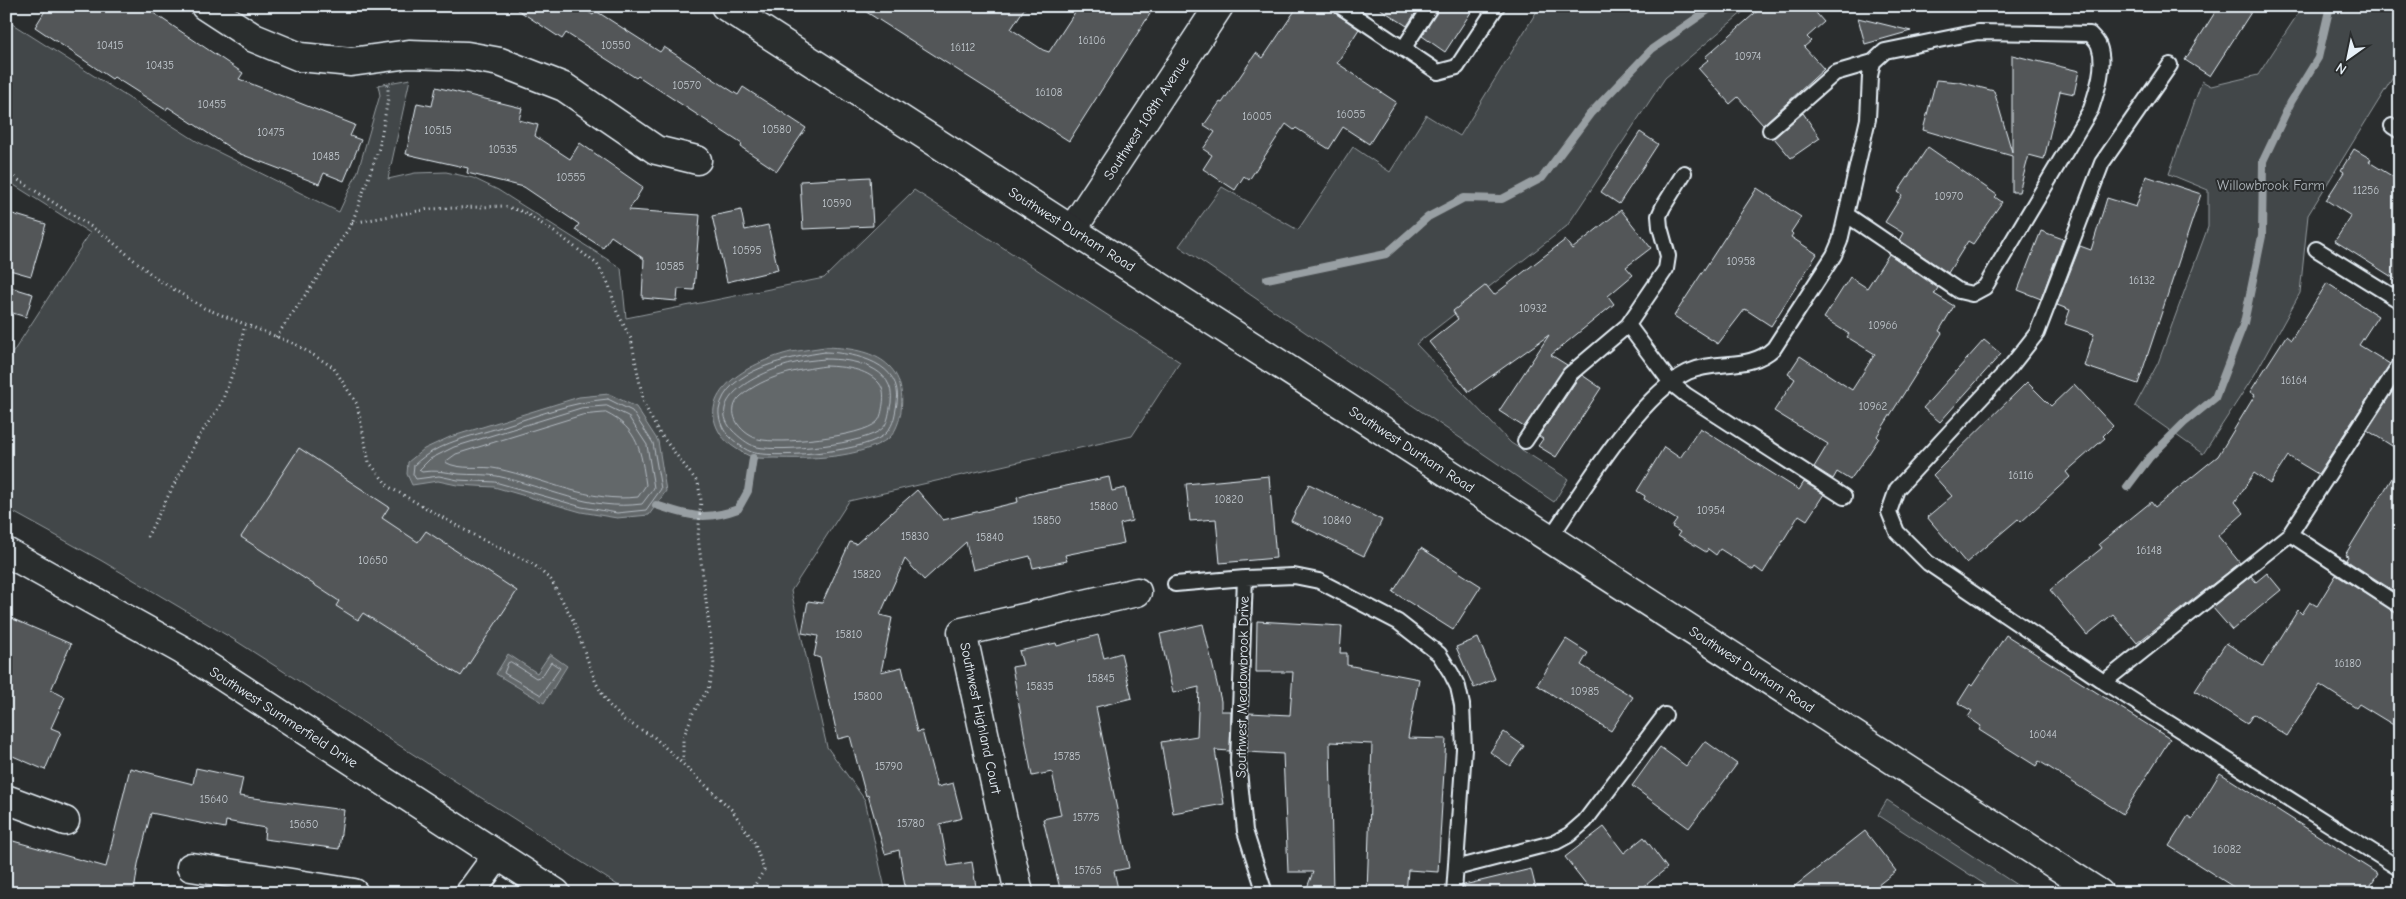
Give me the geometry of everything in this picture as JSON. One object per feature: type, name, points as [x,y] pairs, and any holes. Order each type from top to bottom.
[{"type":"street","points":[[205,6],[254,38],[300,57],[351,62],[409,54],[467,56],[500,62],[564,87],[656,150],[697,160]]},
{"type":"street","name":"Southwest Durham Road","points":[[724,6],[2099,893]]},
{"type":"street","name":"Southwest 108th Avenue","points":[[1072,230],[1218,6]]},
{"type":"street","name":"Southwest Summerfield Drive","points":[[6,552],[182,650],[556,893]]},
{"type":"street","name":"Southwest Highland Court","points":[[1020,893],[962,632],[1137,592]]},
{"type":"street","points":[[6,798],[65,821]]},
{"type":"street","points":[[470,893],[497,856]]},
{"type":"street","points":[[190,867],[354,893]]},
{"type":"lane","points":[[1340,6],[1438,72],[1457,66],[1497,6]]},
{"type":"lane","points":[[1403,48],[1430,6]]},
{"type":"lane","points":[[1770,130],[1835,73],[1873,62],[1885,52],[1978,32],[2090,34],[2099,45],[2101,60],[2097,91],[2091,109],[1985,287],[1972,294],[1959,291],[1848,215]]},
{"type":"lane","points":[[1550,538],[1627,429],[1658,394],[1688,372],[1707,366],[1746,363],[1764,356],[1774,348],[1834,255],[1848,215],[1868,119],[1870,76],[1873,62]]},
{"type":"lane","points":[[2170,65],[2102,163],[2037,333],[2011,366],[1897,489],[1889,512],[1897,532],[1928,563],[2104,682],[2400,869]]},
{"type":"lane","points":[[1525,441],[1570,374],[1628,325],[1666,269],[1668,256],[1660,227],[1660,216],[1662,207],[1684,172]]},
{"type":"lane","points":[[2316,249],[2400,301]]},
{"type":"lane","points":[[1628,325],[1671,383],[1686,395],[1844,497]]},
{"type":"lane","points":[[2104,682],[2290,534],[2400,364]]},
{"type":"lane","points":[[2290,534],[2400,606]]},
{"type":"lane","name":"Southwest Meadowbrook Drive","points":[[1265,893],[1245,831],[1238,761],[1245,578],[1294,576],[1319,581],[1398,622],[1439,654],[1458,687],[1462,705],[1464,749],[1454,893]]},
{"type":"lane","points":[[1175,584],[1245,578]]},
{"type":"lane","points":[[1456,868],[1539,848],[1569,835],[1585,821],[1665,715]]},
{"type":"path","points":[[276,337],[320,274],[352,222],[378,148],[388,98],[387,57]]},
{"type":"path","points":[[6,172],[104,235],[157,279],[204,308],[295,344],[333,367],[357,404],[369,462],[389,487],[476,537],[532,564],[551,580],[573,620],[596,683],[608,704],[624,720],[654,737],[683,762],[732,810],[754,842],[764,870],[750,893]]},
{"type":"path","points":[[352,222],[429,209],[504,206],[524,212],[559,235],[597,264],[609,284],[617,312],[631,339],[644,404],[658,431],[698,483],[701,500],[698,537],[714,665],[708,690],[693,713],[683,738],[683,762]]},
{"type":"path","points":[[146,537],[198,438],[221,404],[236,364],[245,325]]},
{"type":"green space","points":[[1540,6],[1750,6],[1665,78],[1567,226],[1416,344],[1511,443],[1568,479],[1554,502],[1179,246],[1222,187],[1298,230],[1353,147],[1390,172],[1426,115],[1460,136]]},
{"type":"green space","name":"Willowbrook Farm","points":[[2303,6],[2400,6],[2400,66],[2308,215],[2300,293],[2255,374],[2203,454],[2135,406],[2158,363],[2208,227],[2208,190],[2169,174],[2202,81],[2211,86],[2258,75]]},
{"type":"green space","points":[[6,20],[198,142],[339,212],[358,171],[380,95],[378,85],[410,79],[388,179],[415,173],[446,172],[473,178],[498,190],[621,268],[626,318],[824,278],[914,190],[1180,362],[1132,436],[849,501],[791,591],[827,747],[865,800],[886,893],[630,893],[233,639],[102,561],[6,508],[6,363],[90,233],[6,180]]},
{"type":"green space","points":[[1887,800],[2029,893],[1998,893],[1878,815]]},
{"type":"water","points":[[825,347],[856,350],[869,354],[891,368],[898,379],[901,393],[901,411],[894,432],[889,438],[877,445],[849,454],[818,458],[752,457],[727,442],[721,435],[714,419],[715,405],[721,392],[732,380],[761,362],[777,356]]},
{"type":"water","points":[[609,394],[636,407],[658,441],[666,491],[649,515],[617,518],[581,512],[494,487],[457,485],[438,481],[412,485],[407,474],[408,462],[424,449],[450,437],[579,397]]},
{"type":"water","points":[[508,654],[537,673],[550,654],[567,666],[544,703],[496,674]]},
{"type":"building","points":[[48,6],[143,6],[243,73],[239,79],[355,125],[350,136],[361,140],[344,181],[324,173],[319,184],[238,153],[168,107],[166,110],[114,77],[112,79],[35,27]]},
{"type":"building","points":[[512,6],[579,6],[593,15],[596,11],[660,52],[664,47],[738,95],[743,87],[806,128],[777,171],[741,147],[742,144],[638,76],[636,78],[566,33],[562,39]]},
{"type":"building","points":[[857,6],[1026,6],[1011,29],[1049,52],[1079,6],[1155,6],[1069,141]]},
{"type":"building","points":[[1298,6],[1331,6],[1335,13],[1359,29],[1337,63],[1396,102],[1369,144],[1343,127],[1329,149],[1296,128],[1294,130],[1286,124],[1249,180],[1244,176],[1235,190],[1203,169],[1212,155],[1203,149],[1215,132],[1204,125],[1220,102],[1222,103],[1256,53],[1263,58]]},
{"type":"building","points":[[1376,6],[1420,6],[1407,26]]},
{"type":"building","points":[[1440,6],[1475,6],[1445,52],[1422,36]]},
{"type":"building","points":[[1763,6],[1810,6],[1824,22],[1807,37],[1811,41],[1804,47],[1824,69],[1763,125],[1738,97],[1730,104],[1698,68],[1708,60],[1705,57]]},
{"type":"building","points":[[2219,6],[2255,6],[2210,76],[2185,60]]},
{"type":"building","points":[[1858,18],[1911,31],[1865,44]]},
{"type":"building","points":[[2012,55],[2079,71],[2074,94],[2060,91],[2044,159],[2029,155],[2019,192],[2012,192],[2012,156],[1923,130],[1936,80],[1959,82],[1994,91],[2012,152]]},
{"type":"building","points":[[436,87],[522,108],[519,120],[538,125],[535,136],[570,159],[580,143],[643,187],[629,210],[700,215],[694,290],[678,289],[677,301],[642,298],[644,259],[611,236],[603,248],[575,230],[579,224],[524,187],[467,173],[468,168],[406,154],[417,103],[432,106]]},
{"type":"building","points":[[1803,113],[1820,138],[1791,158],[1774,138]]},
{"type":"building","points":[[1640,132],[1658,144],[1619,204],[1601,192]]},
{"type":"building","points":[[1928,147],[1997,195],[1995,197],[2002,202],[1973,244],[1968,241],[1948,273],[1899,240],[1903,233],[1885,222],[1902,195],[1898,192]]},
{"type":"building","points":[[2354,149],[2371,159],[2369,162],[2400,181],[2400,282],[2335,241],[2351,216],[2326,200],[2344,172],[2341,170]]},
{"type":"building","points":[[2146,176],[2201,194],[2138,384],[2084,366],[2094,334],[2065,324],[2070,310],[2057,305],[2080,246],[2091,250],[2107,198],[2136,207]]},
{"type":"building","points":[[870,177],[873,226],[803,229],[800,181]]},
{"type":"building","points":[[1757,188],[1801,217],[1791,232],[1793,234],[1791,237],[1817,254],[1771,326],[1745,309],[1718,344],[1674,316]]},
{"type":"building","points":[[741,210],[745,230],[768,225],[778,270],[727,282],[712,216]]},
{"type":"building","points":[[1621,210],[1651,248],[1626,267],[1633,275],[1608,296],[1614,304],[1551,355],[1567,365],[1524,427],[1499,411],[1549,335],[1469,392],[1429,342],[1458,319],[1453,311],[1486,285],[1494,295],[1565,240],[1572,249]]},
{"type":"building","points":[[6,212],[46,224],[31,276],[6,269]]},
{"type":"building","points":[[2041,231],[2063,239],[2041,299],[2018,290]]},
{"type":"building","points":[[1889,254],[1938,288],[1934,294],[1954,306],[1939,331],[1942,333],[1877,436],[1879,438],[1868,455],[1850,480],[1837,472],[1833,479],[1814,467],[1828,444],[1774,411],[1795,379],[1788,374],[1800,356],[1852,390],[1875,354],[1847,337],[1849,334],[1824,318],[1850,277],[1867,288]]},
{"type":"building","points":[[2327,283],[2378,316],[2359,345],[2390,364],[2318,474],[2288,456],[2270,484],[2254,473],[2235,502],[2244,513],[2218,536],[2240,563],[2137,643],[2113,614],[2087,635],[2050,590],[2102,548],[2099,544],[2151,502],[2155,507],[2218,456],[2255,395],[2250,392],[2286,336],[2291,340]]},
{"type":"building","points":[[10,287],[33,294],[26,317],[6,311],[6,298]]},
{"type":"building","points":[[1984,340],[2001,354],[1940,422],[1923,408]]},
{"type":"building","points":[[1582,375],[1601,388],[1556,457],[1538,446],[1543,439],[1539,436]]},
{"type":"building","points":[[2400,380],[2400,451],[2367,430]]},
{"type":"building","points":[[2027,382],[2051,406],[2074,384],[2113,426],[2103,436],[2105,438],[2066,472],[2070,477],[2021,522],[2018,519],[1966,563],[1927,517],[1952,496],[1933,475]]},
{"type":"building","points":[[1700,428],[1799,490],[1804,482],[1824,494],[1807,520],[1799,515],[1763,573],[1755,567],[1753,570],[1720,549],[1716,555],[1708,549],[1706,552],[1678,535],[1680,532],[1672,527],[1677,520],[1644,499],[1645,496],[1637,491],[1664,447],[1680,458]]},
{"type":"building","points":[[299,448],[389,507],[382,518],[418,542],[426,531],[517,591],[461,676],[363,613],[358,620],[336,606],[339,601],[241,537]]},
{"type":"building","points":[[2400,465],[2400,595],[2346,560],[2348,556],[2345,555]]},
{"type":"building","points":[[1269,476],[1276,558],[1220,563],[1216,519],[1190,521],[1186,484]]},
{"type":"building","points":[[1109,477],[1112,491],[1125,488],[1132,521],[1120,524],[1124,543],[1065,555],[1067,561],[1033,568],[1030,556],[973,570],[966,542],[924,580],[905,559],[880,615],[892,618],[881,672],[902,667],[917,732],[922,731],[937,787],[953,783],[962,818],[940,824],[948,866],[972,862],[977,893],[906,893],[899,850],[885,854],[868,795],[866,796],[850,736],[838,739],[820,658],[814,656],[818,636],[802,633],[808,601],[822,603],[850,542],[856,544],[917,490],[943,520],[1018,502],[1017,498],[1028,494]]},
{"type":"building","points":[[1309,484],[1382,520],[1364,556],[1291,521]]},
{"type":"building","points":[[1421,548],[1481,586],[1453,630],[1393,592]]},
{"type":"building","points":[[2267,573],[2281,590],[2232,630],[2212,607],[2251,576],[2256,582]]},
{"type":"building","points":[[2336,575],[2400,615],[2400,729],[2359,704],[2356,708],[2320,685],[2287,736],[2253,714],[2247,724],[2195,691],[2226,643],[2263,666],[2298,610],[2302,614],[2310,602],[2317,606]]},
{"type":"building","points":[[6,616],[71,644],[51,690],[65,697],[51,728],[61,732],[45,770],[6,753]]},
{"type":"building","points":[[1257,621],[1342,626],[1340,653],[1347,653],[1347,665],[1419,679],[1408,738],[1446,739],[1438,872],[1408,870],[1406,893],[1367,893],[1372,744],[1330,742],[1333,893],[1305,893],[1313,872],[1288,872],[1283,754],[1247,752],[1249,713],[1290,715],[1293,672],[1256,672]]},
{"type":"building","points":[[1203,624],[1221,701],[1221,711],[1231,711],[1230,751],[1215,750],[1224,804],[1173,813],[1161,742],[1197,736],[1199,687],[1173,693],[1160,634]]},
{"type":"building","points":[[1098,635],[1104,658],[1121,653],[1132,698],[1096,707],[1129,868],[1114,871],[1119,893],[1061,893],[1043,819],[1061,815],[1052,772],[1032,776],[1012,667],[1023,665],[1019,651],[1056,643],[1057,646]]},
{"type":"building","points":[[2006,635],[2170,739],[2123,814],[2039,761],[2036,766],[1979,730],[1981,726],[1968,717],[1972,711],[1958,703],[1970,684],[1972,686]]},
{"type":"building","points":[[1478,638],[1495,679],[1474,688],[1456,647]]},
{"type":"building","points":[[1566,639],[1588,653],[1581,665],[1633,697],[1611,731],[1537,685]]},
{"type":"building","points":[[1504,732],[1524,746],[1510,766],[1490,752]]},
{"type":"building","points":[[1705,741],[1737,764],[1689,828],[1632,786],[1660,747],[1686,766]]},
{"type":"building","points":[[130,768],[193,784],[196,768],[243,778],[239,796],[344,810],[339,849],[264,839],[265,828],[226,821],[225,828],[151,813],[138,864],[134,893],[6,893],[6,839],[106,867]]},
{"type":"building","points":[[2220,773],[2378,874],[2366,893],[2243,893],[2169,846],[2188,816],[2192,819]]},
{"type":"building","points":[[1604,827],[1624,853],[1644,837],[1667,868],[1636,893],[1593,893],[1565,857]]},
{"type":"building","points":[[1865,831],[1896,871],[1868,893],[1786,893]]},
{"type":"building","points":[[1531,869],[1537,893],[1465,893],[1464,885]]},
{"type":"waterway","points":[[1267,279],[1386,254],[1428,217],[1464,198],[1502,199],[1542,178],[1590,114],[1652,49],[1714,6]]},
{"type":"waterway","points":[[2127,487],[2149,458],[2184,423],[2215,398],[2244,323],[2262,236],[2263,161],[2291,102],[2318,58],[2330,6]]},
{"type":"waterway","points":[[656,505],[697,516],[716,515],[738,509],[748,491],[753,458]]}]
